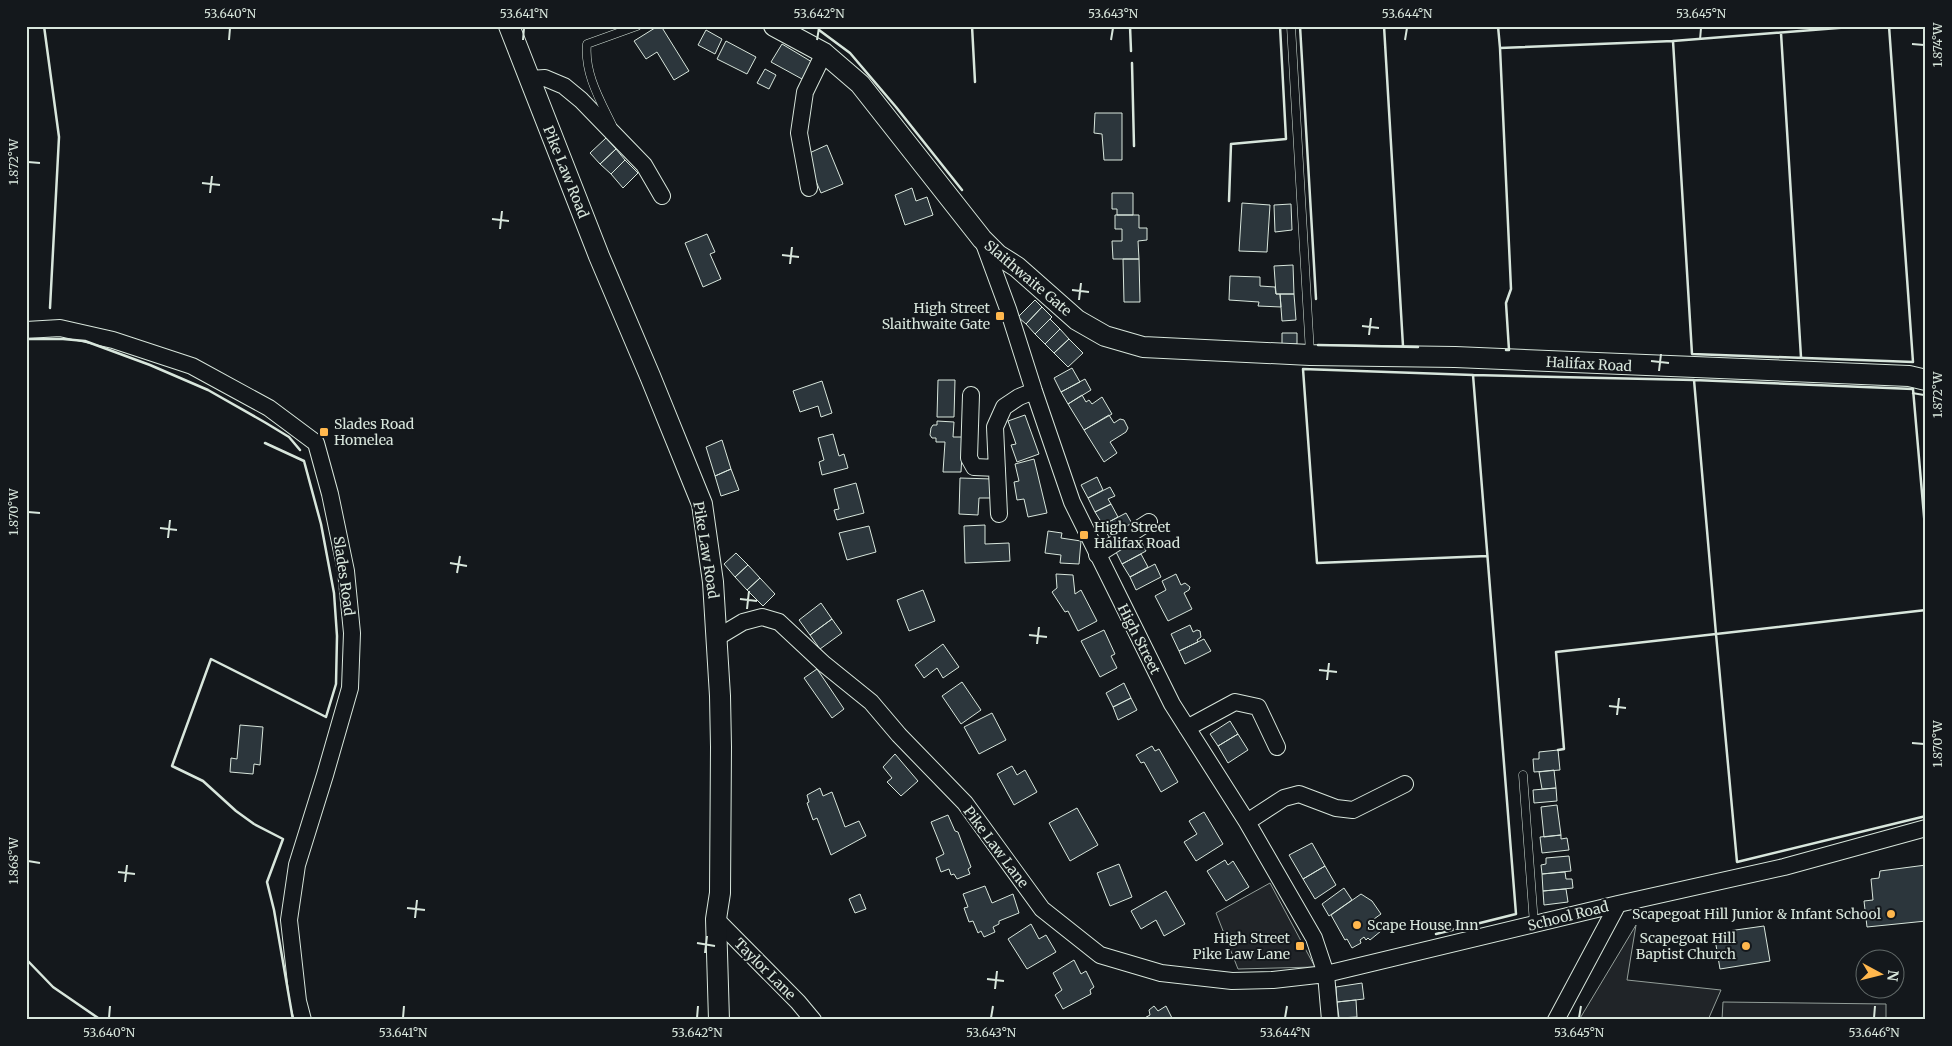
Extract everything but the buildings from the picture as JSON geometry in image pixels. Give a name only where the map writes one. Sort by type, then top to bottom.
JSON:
[{"type":"street","name":"Pike Law Road","points":[[509,26],[599,256],[640,350],[702,504],[713,582],[718,637],[721,748],[720,893],[716,919],[719,1020]]},
{"type":"street","name":"Slaithwaite Gate","points":[[774,26],[824,53],[860,84],[982,239],[998,255],[1018,267],[1078,320],[1106,336],[1143,347],[1252,352]]},
{"type":"street","points":[[809,188],[799,134],[805,92],[824,53]]},
{"type":"street","points":[[529,78],[545,78],[564,86],[617,136],[644,165],[662,196]]},
{"type":"street","name":"High Street","points":[[982,239],[1008,308],[1072,502],[1172,704],[1247,822],[1314,938],[1326,974],[1330,1020]]},
{"type":"street","name":"Slades Road","points":[[26,330],[60,328],[113,340],[192,366],[269,408],[316,443],[330,494],[346,571],[352,633],[350,688],[326,775],[297,865],[289,920],[298,1001],[303,1020]]},
{"type":"street","name":"Halifax Road","points":[[1252,352],[1310,355],[1455,357],[1663,367],[1791,370],[1909,376],[1926,380]]},
{"type":"street","points":[[999,514],[996,427],[1004,407],[1019,397],[1034,391]]},
{"type":"street","points":[[970,395],[969,458],[974,468],[997,468]]},
{"type":"street","points":[[1097,555],[1149,522]]},
{"type":"street","name":"Pike Law Lane","points":[[718,637],[743,622],[762,617],[779,622],[824,664],[872,702],[899,735],[964,803],[1042,908],[1100,955],[1161,974],[1232,981],[1273,980],[1326,974]]},
{"type":"street","points":[[1186,728],[1235,702],[1258,707],[1278,747]]},
{"type":"street","points":[[1247,822],[1284,798],[1299,794],[1336,808],[1353,810],[1405,784]]},
{"type":"street","name":"School Road","points":[[1326,974],[1784,866],[1926,828]]},
{"type":"street","points":[[1556,1020],[1618,904]]},
{"type":"street","name":"Taylor Lane","points":[[716,919],[813,1020]]},
{"type":"lane","points":[[617,136],[594,86],[586,57],[587,44],[637,26]]},
{"type":"lane","points":[[1291,26],[1310,355]]},
{"type":"lane","points":[[1523,775],[1534,924]]},
{"type":"shaded area","points":[[1270,883],[1315,967],[1238,969],[1216,913]]},
{"type":"shaded area","points":[[1636,925],[1627,980],[1721,990],[1708,1020],[1579,1020]]},
{"type":"shaded area","points":[[1723,1002],[1886,1004],[1886,1020],[1722,1020]]},
{"type":"wall","points":[[44,26],[59,137],[50,308]]},
{"type":"wall","points":[[820,26],[819,30],[850,53],[962,190]]},
{"type":"wall","points":[[972,26],[975,82]]},
{"type":"wall","points":[[1130,26],[1131,51]]},
{"type":"wall","points":[[1229,201],[1231,144],[1286,139],[1280,26]]},
{"type":"wall","points":[[1300,26],[1316,299]]},
{"type":"wall","points":[[1384,26],[1403,346]]},
{"type":"wall","points":[[1498,26],[1500,48]]},
{"type":"wall","points":[[1863,26],[1673,41],[1692,354],[1913,362],[1889,26]]},
{"type":"wall","points":[[1781,33],[1801,357]]},
{"type":"wall","points":[[1506,350],[1509,350],[1506,303],[1511,289],[1500,48],[1673,41]]},
{"type":"wall","points":[[1132,63],[1134,146]]},
{"type":"wall","points":[[26,339],[85,341],[150,365],[208,390],[289,437],[300,450]]},
{"type":"wall","points":[[1318,345],[1418,347]]},
{"type":"wall","points":[[1473,375],[1303,369],[1317,563],[1487,556]]},
{"type":"wall","points":[[1436,934],[1516,914],[1473,375],[1694,380],[1913,389],[1926,539]]},
{"type":"wall","points":[[1694,380],[1716,634],[1926,610]]},
{"type":"wall","points":[[265,443],[304,461],[321,524],[334,593],[337,636],[336,684],[326,717],[211,659],[172,766],[203,781],[236,811],[254,824],[283,839],[267,882],[274,910],[293,1020]]},
{"type":"wall","points":[[1558,750],[1564,749],[1556,652],[1716,634],[1737,862],[1926,816]]},
{"type":"wall","points":[[26,959],[53,987],[101,1020]]},
{"type":"place","name":"High Street Slaithwaite Gate","points":[[1000,316]]},
{"type":"place","name":"Slades Road Homelea","points":[[324,432]]},
{"type":"place","name":"High Street Halifax Road","points":[[1084,535]]},
{"type":"place","name":"Scapegoat Hill Junior & Infant School","points":[[1891,914]]},
{"type":"place","name":"Scape House Inn","points":[[1357,925]]},
{"type":"place","name":"High Street Pike Law Lane","points":[[1300,946]]},
{"type":"place","name":"Scapegoat Hill Baptist Church","points":[[1746,946]]}]
